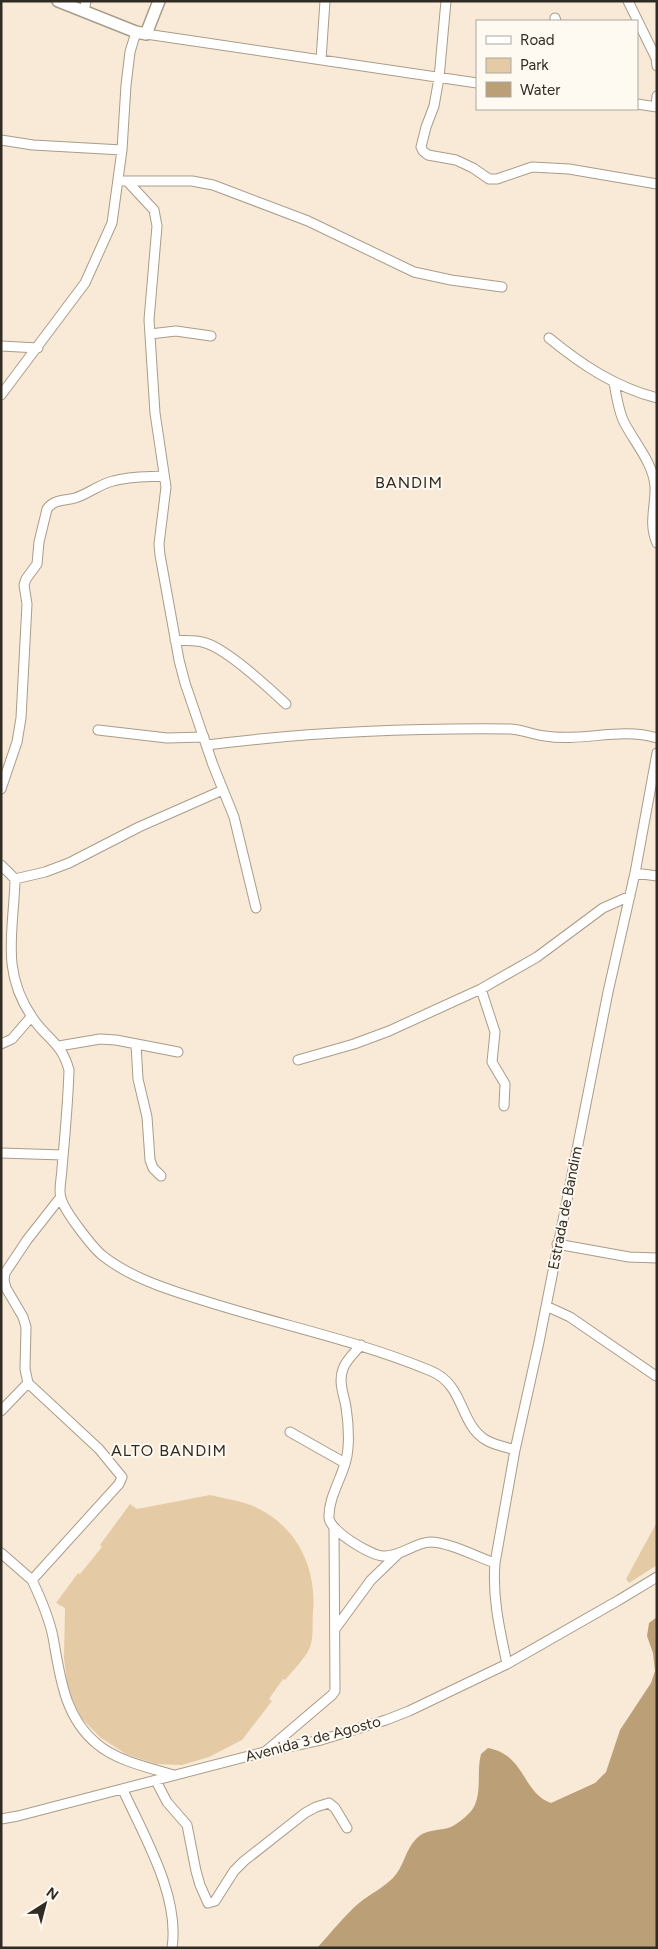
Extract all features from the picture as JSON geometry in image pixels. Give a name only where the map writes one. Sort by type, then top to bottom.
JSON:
[{"type":"main road","points":[[58,1],[85,6],[140,33],[159,1]]},
{"type":"street","points":[[320,60],[325,1]]},
{"type":"street","points":[[446,1],[439,78],[434,106],[421,147],[423,152],[428,155],[456,160],[473,168],[489,179],[497,179],[532,167],[569,169],[657,184]]},
{"type":"street","points":[[628,1],[637,20]]},
{"type":"street","points":[[638,21],[656,58],[657,66]]},
{"type":"street","points":[[1,395],[85,283],[112,223],[123,181],[122,150],[130,52],[140,33],[476,83]]},
{"type":"street","points":[[638,104],[656,107],[657,96]]},
{"type":"street","points":[[1,140],[33,145],[122,150]]},
{"type":"street","points":[[123,181],[192,181],[213,185],[308,221],[414,272],[451,280],[502,287]]},
{"type":"street","points":[[123,181],[156,214],[157,226],[149,305],[155,413],[166,496],[160,533],[160,554],[185,683],[234,817],[256,908]]},
{"type":"street","points":[[150,334],[176,331],[211,336]]},
{"type":"street","points":[[549,338],[575,360],[614,382],[631,390],[657,398]]},
{"type":"street","points":[[1,346],[38,348]]},
{"type":"street","points":[[614,382],[622,418],[652,475],[655,493],[652,518],[654,537],[657,543]]},
{"type":"street","points":[[1,789],[17,742],[21,718],[27,612],[24,585],[37,564],[39,542],[47,509],[56,501],[81,496],[114,481],[128,478],[164,476]]},
{"type":"street","points":[[176,640],[202,642],[212,645],[261,681],[286,704]]},
{"type":"street","points":[[98,730],[205,741],[402,728],[511,728],[553,737],[634,733],[657,738]]},
{"type":"street","name":"Estrada de Bandim","points":[[507,1664],[497,1619],[494,1580],[495,1563],[515,1450],[546,1306],[608,992],[635,873],[657,753]]},
{"type":"street","points":[[15,879],[68,864],[139,827],[223,790]]},
{"type":"street","points":[[1,865],[15,879],[10,948],[11,966],[31,1017],[59,1046],[69,1070],[60,1198],[27,1240],[5,1273],[4,1280],[6,1288],[23,1317],[26,1328],[25,1369],[28,1383],[99,1449],[122,1477],[119,1484],[32,1580]]},
{"type":"street","points":[[635,873],[657,876]]},
{"type":"street","points":[[298,1060],[354,1044],[389,1031],[481,989],[537,957],[603,908],[630,896]]},
{"type":"street","points":[[481,989],[495,1032],[492,1062],[505,1084],[504,1106]]},
{"type":"street","points":[[1,1044],[12,1039],[31,1017]]},
{"type":"street","points":[[59,1046],[100,1039],[116,1040],[178,1052]]},
{"type":"street","points":[[136,1044],[138,1079],[148,1117],[150,1160],[153,1168],[161,1176]]},
{"type":"street","points":[[1,1153],[63,1155]]},
{"type":"street","points":[[60,1198],[92,1245],[103,1256],[125,1270],[194,1298],[361,1345],[433,1372],[444,1378],[457,1394],[471,1424],[480,1435],[489,1442],[515,1450]]},
{"type":"street","points":[[557,1244],[629,1257],[657,1258]]},
{"type":"street","points":[[546,1306],[570,1317],[656,1376]]},
{"type":"street","points":[[361,1345],[347,1362],[341,1376],[348,1440],[345,1463],[330,1507],[329,1520],[334,1529],[359,1545],[382,1556],[399,1553],[430,1542],[444,1544],[495,1563]]},
{"type":"street","points":[[1,1411],[28,1383]]},
{"type":"street","points":[[290,1432],[345,1463]]},
{"type":"street","points":[[264,1752],[335,1691],[334,1529]]},
{"type":"street","points":[[335,1629],[371,1580],[399,1553]]},
{"type":"street","points":[[1,1554],[32,1580],[44,1607],[62,1685],[71,1711],[83,1730],[98,1745],[117,1756],[174,1775]]},
{"type":"street","name":"Avenida 3 de Agosto","points":[[1,1819],[123,1790],[264,1752],[321,1740],[408,1712],[507,1664],[657,1577]]},
{"type":"street","points":[[156,1780],[167,1802],[187,1825],[196,1871],[208,1902],[216,1901],[234,1872],[244,1861],[316,1806],[329,1803],[335,1808],[347,1828]]},
{"type":"street","points":[[123,1790],[163,1879],[169,1898],[173,1915],[174,1935],[172,1948]]},
{"type":"green space","points":[[210,1495],[242,1502],[261,1510],[274,1518],[295,1540],[303,1553],[312,1582],[311,1643],[306,1655],[285,1680],[283,1679],[269,1699],[272,1701],[242,1740],[209,1757],[182,1765],[156,1764],[126,1754],[101,1738],[81,1718],[68,1690],[64,1658],[65,1608],[56,1603],[78,1573],[80,1574],[102,1547],[100,1545],[130,1504],[137,1509]]},
{"type":"green space","points":[[657,1522],[657,1565],[629,1583],[626,1579]]},
{"type":"water","points":[[657,1617],[657,1948],[317,1948],[353,1908],[397,1874],[412,1843],[427,1832],[451,1827],[472,1810],[477,1797],[481,1754],[488,1748],[510,1758],[534,1791],[551,1803],[595,1783],[606,1772],[620,1730],[651,1683],[655,1671],[653,1653],[647,1636],[649,1623]]},
{"type":"district","name":"BANDIM","points":[[409,482]]},
{"type":"district","name":"ALTO BANDIM","points":[[169,1450]]}]
